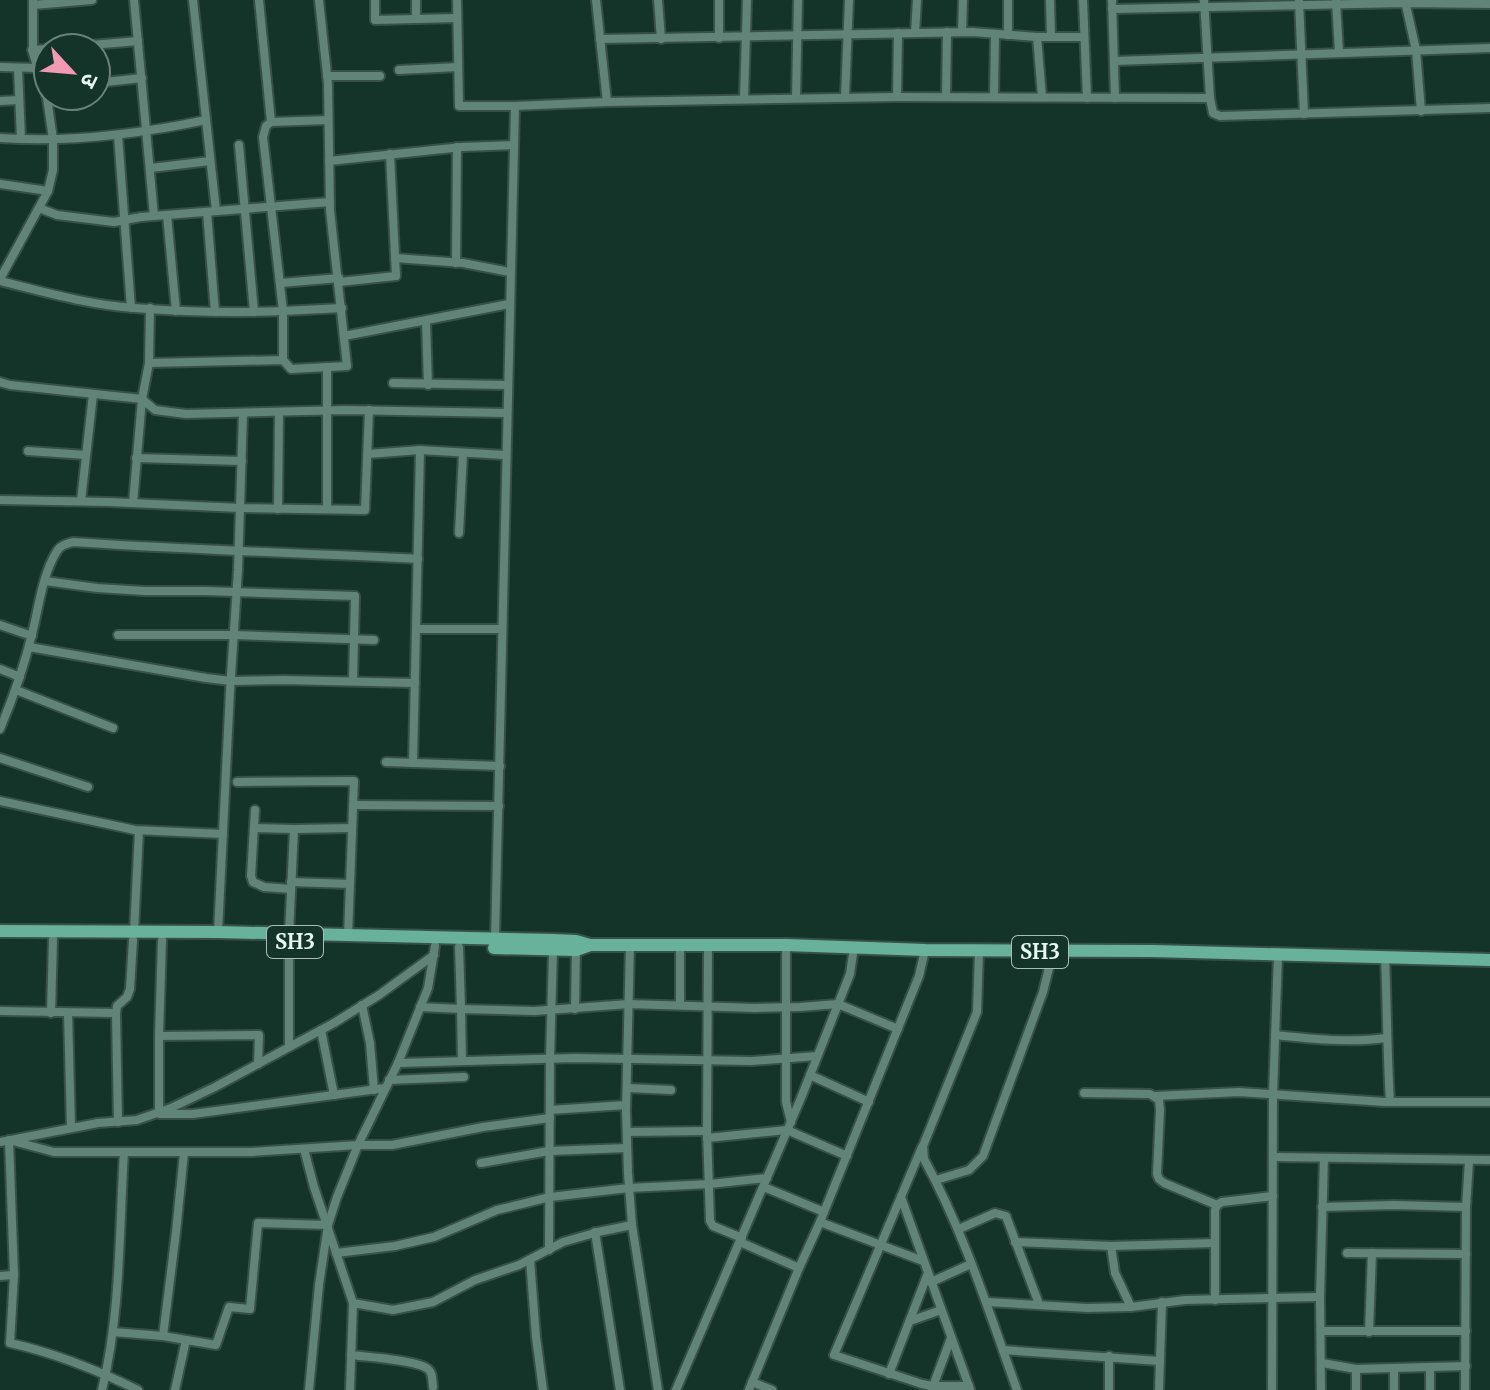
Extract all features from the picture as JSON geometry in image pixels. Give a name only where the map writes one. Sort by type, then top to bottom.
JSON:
[{"type":"main road","name":"SH3","points":[[0,931],[162,940],[348,936],[495,940],[576,946]]},
{"type":"main road","name":"SH3","points":[[0,939],[218,932],[434,950],[459,947],[553,950],[590,945],[708,944],[1490,960]]},
{"type":"street","points":[[32,32],[33,2],[92,0]]},
{"type":"street","points":[[134,0],[154,216]]},
{"type":"street","points":[[193,0],[210,161],[215,312]]},
{"type":"street","points":[[259,0],[271,122]]},
{"type":"street","points":[[319,0],[327,76],[330,202],[347,366],[291,369],[283,360],[281,283],[263,137],[266,126],[271,122],[328,120]]},
{"type":"street","points":[[375,0],[375,20],[457,18]]},
{"type":"street","points":[[416,0],[416,19]]},
{"type":"street","points":[[457,0],[459,106],[744,98],[1210,98]]},
{"type":"street","points":[[596,0],[607,102]]},
{"type":"street","points":[[658,0],[661,39]]},
{"type":"street","points":[[719,0],[719,38]]},
{"type":"street","points":[[744,98],[747,0]]},
{"type":"street","points":[[796,98],[798,0]]},
{"type":"street","points":[[845,97],[849,0]]},
{"type":"street","points":[[915,33],[917,0]]},
{"type":"street","points":[[962,32],[963,0]]},
{"type":"street","points":[[1008,0],[1008,35]]},
{"type":"street","points":[[1050,0],[1051,37]]},
{"type":"street","points":[[1083,0],[1087,98]]},
{"type":"street","points":[[1336,2],[1339,53]]},
{"type":"street","points":[[1405,2],[1416,50],[1421,111]]},
{"type":"street","points":[[1299,3],[1304,114]]},
{"type":"street","points":[[1115,98],[1112,4],[1490,4]]},
{"type":"street","points":[[1204,4],[1210,98],[1213,113],[1220,116],[1490,108]]},
{"type":"street","points":[[600,39],[947,32],[1084,37]]},
{"type":"street","points":[[946,97],[947,32]]},
{"type":"street","points":[[897,97],[898,33]]},
{"type":"street","points":[[994,97],[995,34]]},
{"type":"street","points":[[1037,37],[1042,97]]},
{"type":"street","points":[[112,43],[138,41]]},
{"type":"street","points":[[1114,61],[1490,48]]},
{"type":"street","points":[[0,67],[32,68]]},
{"type":"street","points":[[399,70],[458,67]]},
{"type":"street","points":[[18,68],[21,139]]},
{"type":"street","points":[[327,76],[380,76]]},
{"type":"street","points":[[112,81],[142,78]]},
{"type":"street","points":[[0,101],[19,100]]},
{"type":"street","points":[[495,940],[515,106]]},
{"type":"street","points":[[49,112],[53,170],[48,191],[1,276],[43,292],[131,308],[215,312],[342,308]]},
{"type":"street","points":[[1,138],[118,135],[206,120]]},
{"type":"street","points":[[118,135],[131,308]]},
{"type":"street","points":[[239,145],[254,312]]},
{"type":"street","points":[[329,161],[457,147],[514,145]]},
{"type":"street","points":[[456,263],[457,147]]},
{"type":"street","points":[[281,283],[396,276],[390,154]]},
{"type":"street","points":[[151,168],[210,161]]},
{"type":"street","points":[[0,184],[48,191]]},
{"type":"street","points":[[39,208],[57,215],[114,222],[330,202]]},
{"type":"street","points":[[167,215],[176,311]]},
{"type":"street","points":[[395,258],[456,263],[510,272]]},
{"type":"street","points":[[344,336],[509,304]]},
{"type":"street","points":[[133,503],[142,399],[149,363],[150,308]]},
{"type":"street","points":[[426,321],[428,385]]},
{"type":"street","points":[[149,363],[283,360]]},
{"type":"street","points":[[327,367],[327,509]]},
{"type":"street","points":[[0,382],[142,399],[149,407],[166,413],[369,410],[506,413]]},
{"type":"street","points":[[393,383],[507,385]]},
{"type":"street","points":[[81,501],[93,394]]},
{"type":"street","points":[[0,500],[365,510],[369,410]]},
{"type":"street","points":[[278,509],[279,413]]},
{"type":"street","points":[[218,932],[239,551],[243,414]]},
{"type":"street","points":[[368,454],[420,450],[505,455]]},
{"type":"street","points":[[413,763],[420,450]]},
{"type":"street","points":[[28,451],[86,455]]},
{"type":"street","points":[[459,533],[463,453]]},
{"type":"street","points":[[136,458],[242,461]]},
{"type":"street","points":[[0,729],[20,677],[45,581],[63,544],[73,542],[418,559]]},
{"type":"street","points":[[45,581],[145,591],[355,596],[353,681]]},
{"type":"street","points":[[0,625],[32,636]]},
{"type":"street","points":[[416,629],[502,629]]},
{"type":"street","points":[[118,635],[374,640]]},
{"type":"street","points":[[29,647],[231,681],[415,683]]},
{"type":"street","points":[[0,669],[20,677]]},
{"type":"street","points":[[16,690],[113,728]]},
{"type":"street","points":[[0,758],[88,787]]},
{"type":"street","points":[[386,762],[500,766]]},
{"type":"street","points":[[237,782],[354,781],[348,936]]},
{"type":"street","points":[[0,801],[139,831],[223,834]]},
{"type":"street","points":[[353,805],[499,806]]},
{"type":"street","points":[[255,810],[253,882],[264,887],[350,884]]},
{"type":"street","points":[[254,828],[352,828]]},
{"type":"street","points":[[289,1047],[289,938],[294,829]]},
{"type":"street","points":[[118,1122],[116,1013],[117,1006],[127,997],[130,989],[139,831]]},
{"type":"street","points":[[51,1013],[53,939]]},
{"type":"street","points":[[156,1113],[162,940]]},
{"type":"street","points":[[630,944],[626,1105],[629,1188],[658,1390]]},
{"type":"street","points":[[680,944],[680,1005]]},
{"type":"street","points":[[708,944],[707,1135],[711,1225],[799,1268]]},
{"type":"street","points":[[786,945],[785,1059],[789,1126]]},
{"type":"street","points":[[575,1009],[576,946]]},
{"type":"street","points":[[459,947],[462,1061]]},
{"type":"street","points":[[676,1390],[810,1075],[850,974],[854,947]]},
{"type":"street","points":[[5,1141],[71,1128],[137,1120],[215,1087],[362,1005],[434,950]]},
{"type":"street","points":[[309,1390],[328,1225],[358,1145],[398,1063],[428,988],[434,950]]},
{"type":"street","points":[[549,1250],[553,950]]},
{"type":"street","points":[[772,1390],[751,1386],[869,1102],[919,976],[925,950]]},
{"type":"street","points":[[901,1197],[970,1388],[932,1388],[834,1355],[977,1012],[979,951]]},
{"type":"street","points":[[936,1180],[969,1170],[983,1156],[1043,992],[1053,952]]},
{"type":"street","points":[[1272,1390],[1273,1095],[1278,955]]},
{"type":"street","points":[[1385,956],[1390,1102]]},
{"type":"street","points":[[420,1007],[551,1010],[629,1004],[786,1007],[838,1004],[898,1029]]},
{"type":"street","points":[[362,1005],[370,1043],[374,1090]]},
{"type":"street","points":[[0,1011],[116,1013]]},
{"type":"street","points":[[68,1013],[71,1128]]},
{"type":"street","points":[[321,1030],[334,1095]]},
{"type":"street","points":[[159,1036],[259,1035],[258,1064]]},
{"type":"street","points":[[1275,1035],[1358,1041],[1386,1038]]},
{"type":"street","points":[[398,1063],[550,1059],[707,1062],[817,1056]]},
{"type":"street","points":[[810,1075],[869,1102]]},
{"type":"street","points":[[156,1113],[193,1114],[374,1090],[387,1084],[464,1077]]},
{"type":"street","points":[[628,1088],[671,1090]]},
{"type":"street","points":[[1084,1093],[1155,1096],[1222,1092],[1390,1102],[1490,1102]]},
{"type":"street","points":[[1155,1096],[1159,1100],[1160,1110],[1159,1179],[1217,1205]]},
{"type":"street","points":[[5,1141],[54,1152],[251,1152],[392,1145],[550,1114],[626,1105]]},
{"type":"street","points":[[627,1132],[707,1135],[789,1126],[847,1156]]},
{"type":"street","points":[[5,1141],[12,1198],[14,1275],[10,1343]]},
{"type":"street","points":[[923,1146],[924,1159],[959,1229],[1017,1390]]},
{"type":"street","points":[[481,1163],[549,1151],[627,1148]]},
{"type":"street","points":[[304,1149],[353,1303],[350,1390]]},
{"type":"street","points":[[102,1390],[118,1284],[124,1152]]},
{"type":"street","points":[[163,1336],[184,1153]]},
{"type":"street","points":[[1274,1157],[1490,1160]]},
{"type":"street","points":[[1321,1390],[1324,1158]]},
{"type":"street","points":[[1465,1390],[1469,1161]]},
{"type":"street","points":[[336,1253],[395,1246],[434,1237],[497,1210],[550,1197],[629,1188],[766,1182],[824,1212]]},
{"type":"street","points":[[1215,1300],[1217,1205],[1273,1196]]},
{"type":"street","points":[[0,1199],[12,1198]]},
{"type":"street","points":[[1322,1207],[1466,1207]]},
{"type":"street","points":[[959,1229],[995,1213],[1006,1216],[1039,1304]]},
{"type":"street","points":[[820,1222],[923,1261]]},
{"type":"street","points":[[113,1332],[216,1345],[229,1307],[250,1309],[258,1223],[328,1225]]},
{"type":"street","points":[[353,1303],[393,1310],[433,1302],[475,1280],[530,1260],[563,1242],[632,1225]]},
{"type":"street","points":[[595,1232],[620,1390]]},
{"type":"street","points":[[1015,1242],[1111,1246],[1215,1243]]},
{"type":"street","points":[[1111,1246],[1115,1273],[1131,1307]]},
{"type":"street","points":[[1347,1253],[1466,1254]]},
{"type":"street","points":[[1369,1332],[1372,1253]]},
{"type":"street","points":[[530,1260],[543,1390]]},
{"type":"street","points":[[889,1374],[930,1277],[971,1264]]},
{"type":"street","points":[[0,1276],[14,1275]]},
{"type":"street","points":[[987,1302],[1087,1308],[1131,1307],[1185,1300],[1320,1297]]},
{"type":"street","points":[[1159,1390],[1162,1302]]},
{"type":"street","points":[[910,1321],[941,1310]]},
{"type":"street","points":[[1321,1331],[1466,1331]]},
{"type":"street","points":[[932,1388],[951,1337]]},
{"type":"street","points":[[175,1390],[186,1340]]},
{"type":"street","points":[[0,1344],[10,1343],[40,1350],[138,1390]]},
{"type":"street","points":[[1003,1350],[1160,1361]]},
{"type":"street","points":[[351,1355],[426,1368],[431,1374],[433,1387]]},
{"type":"street","points":[[1109,1356],[1109,1390]]},
{"type":"street","points":[[1322,1363],[1356,1369],[1466,1366]]},
{"type":"street","points":[[1430,1367],[1430,1390]]},
{"type":"street","points":[[1394,1368],[1394,1390]]},
{"type":"street","points":[[1356,1369],[1356,1390]]}]
